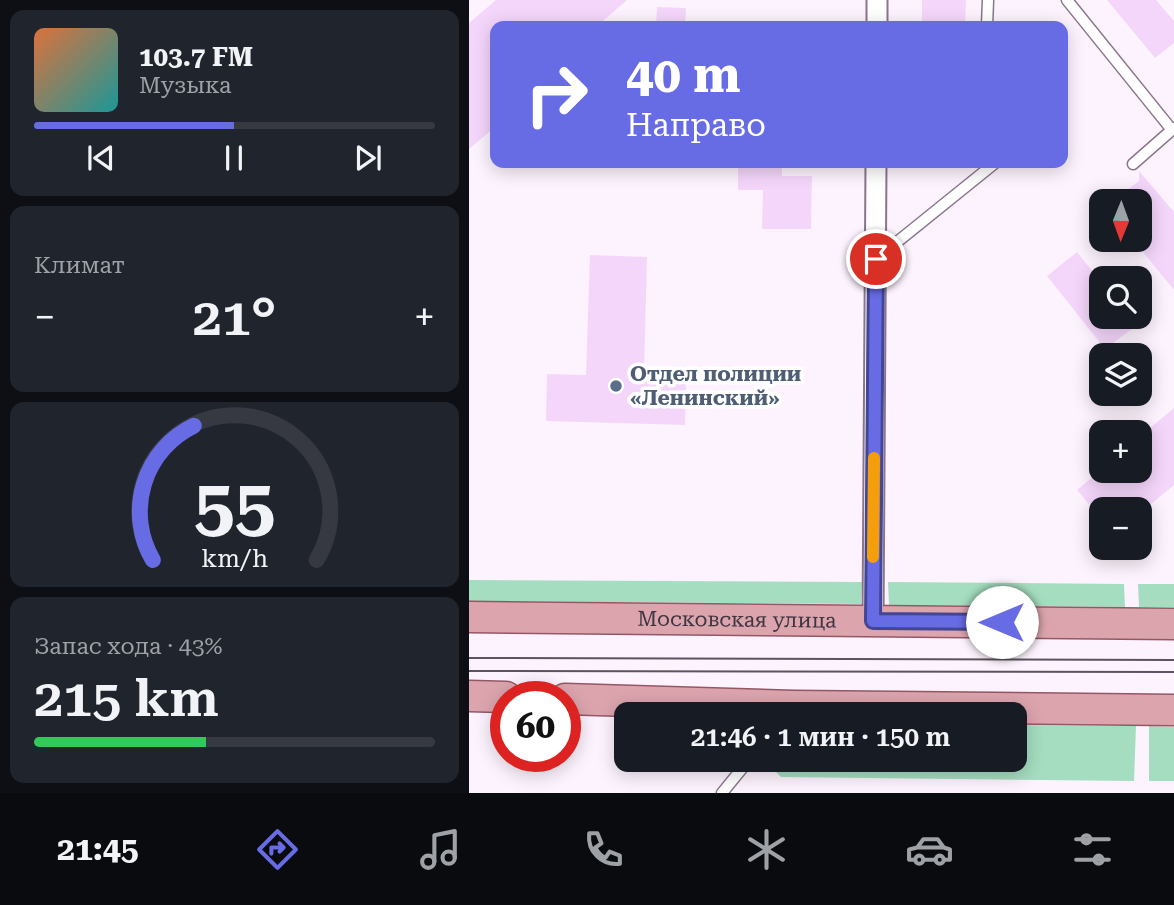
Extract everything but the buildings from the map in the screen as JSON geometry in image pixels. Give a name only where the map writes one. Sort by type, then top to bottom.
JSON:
[{"type":"main road","name":"Московская улица","points":[[469,617],[1174,624]]},
{"type":"main road","points":[[469,696],[490,697]]},
{"type":"main road","points":[[581,700],[627,702]]},
{"type":"main road","points":[[1027,710],[1174,710]]},
{"type":"street","points":[[877,0],[877,21]]},
{"type":"street","points":[[873,621],[876,168]]},
{"type":"lane","points":[[987,21],[988,0]]},
{"type":"lane","points":[[1067,0],[1173,129],[1133,164]]},
{"type":"lane","points":[[876,259],[989,168]]},
{"type":"lane","points":[[722,793],[739,772]]},
{"type":"green space","points":[[469,580],[862,582],[861,604],[469,601]]},
{"type":"green space","points":[[888,582],[1124,584],[1125,607],[889,605]]},
{"type":"green space","points":[[1138,584],[1174,584],[1174,607],[1139,607]]},
{"type":"green space","points":[[1027,725],[1136,726],[1134,781],[781,777],[776,772],[1027,772]]},
{"type":"green space","points":[[1149,726],[1174,727],[1174,781],[1149,781]]},
{"type":"tram line","points":[[469,658],[1174,660]]},
{"type":"tram line","points":[[469,671],[1174,672]]},
{"type":"slow traffic","points":[[873,557],[874,458]]},
{"type":"place","name":"Отдел полиции «Ленинский»","points":[[616,386]]},
{"type":"route","points":[[876,259],[873,621],[1002,622]]}]
